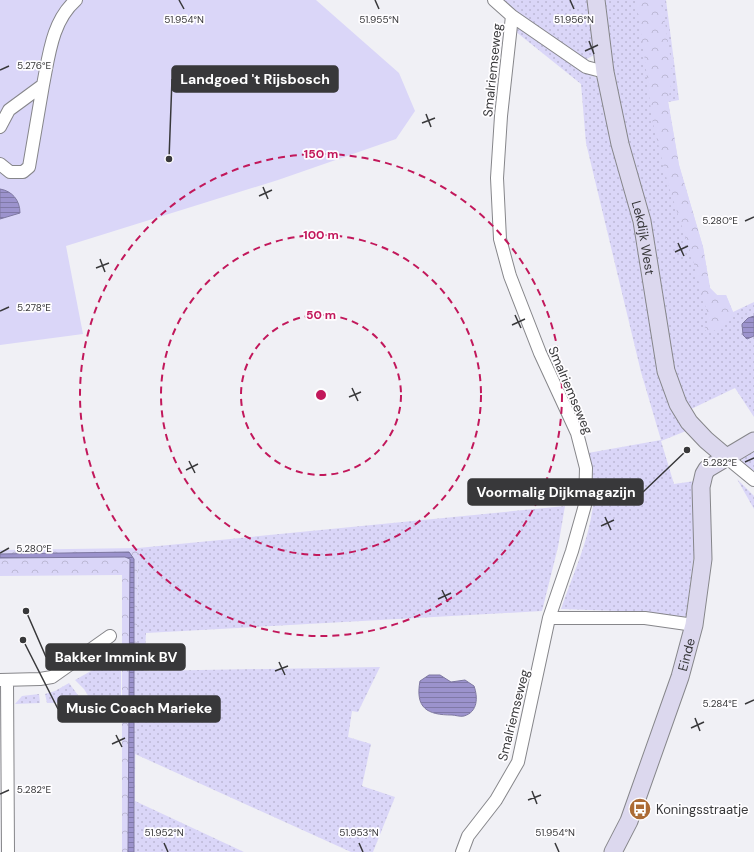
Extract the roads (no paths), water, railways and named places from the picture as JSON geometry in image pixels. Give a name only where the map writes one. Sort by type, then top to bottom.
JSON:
[{"type":"street","points":[[0,164],[10,172],[23,172],[29,167],[43,85],[56,26],[69,6],[76,0]]},
{"type":"street","name":"Smalriemseweg","points":[[494,0],[512,16],[586,67],[605,72]]},
{"type":"street","name":"Lekdijk West","points":[[596,0],[605,72],[620,144],[642,221],[666,371],[678,404],[689,422],[706,440],[726,457]]},
{"type":"street","name":"Smalriemseweg","points":[[462,852],[468,836],[496,800],[518,762],[549,618],[572,551],[585,504],[586,468],[577,433],[540,354],[510,276],[500,238],[497,178],[501,116],[512,16]]},
{"type":"street","points":[[0,127],[9,110],[43,85]]},
{"type":"street","points":[[22,101],[34,108],[38,113]]},
{"type":"street","name":"Einde","points":[[613,852],[634,806],[680,677],[694,625],[703,559],[701,487],[704,474],[707,469],[754,442]]},
{"type":"street","points":[[726,457],[754,480]]},
{"type":"street","points":[[549,618],[645,618],[694,625]]},
{"type":"street","points":[[8,852],[4,680],[40,679],[52,677],[110,636]]},
{"type":"place","name":"Landgoed 't Rijsbosch","points":[[169,159]]},
{"type":"place","name":"Voormalig Dijkmagazijn","points":[[687,450]]},
{"type":"place","name":"Bakker Immink BV","points":[[26,611]]},
{"type":"place","name":"Music Coach Marieke","points":[[23,640]]},
{"type":"place","name":"Koningsstraatje","points":[[640,809]]}]
